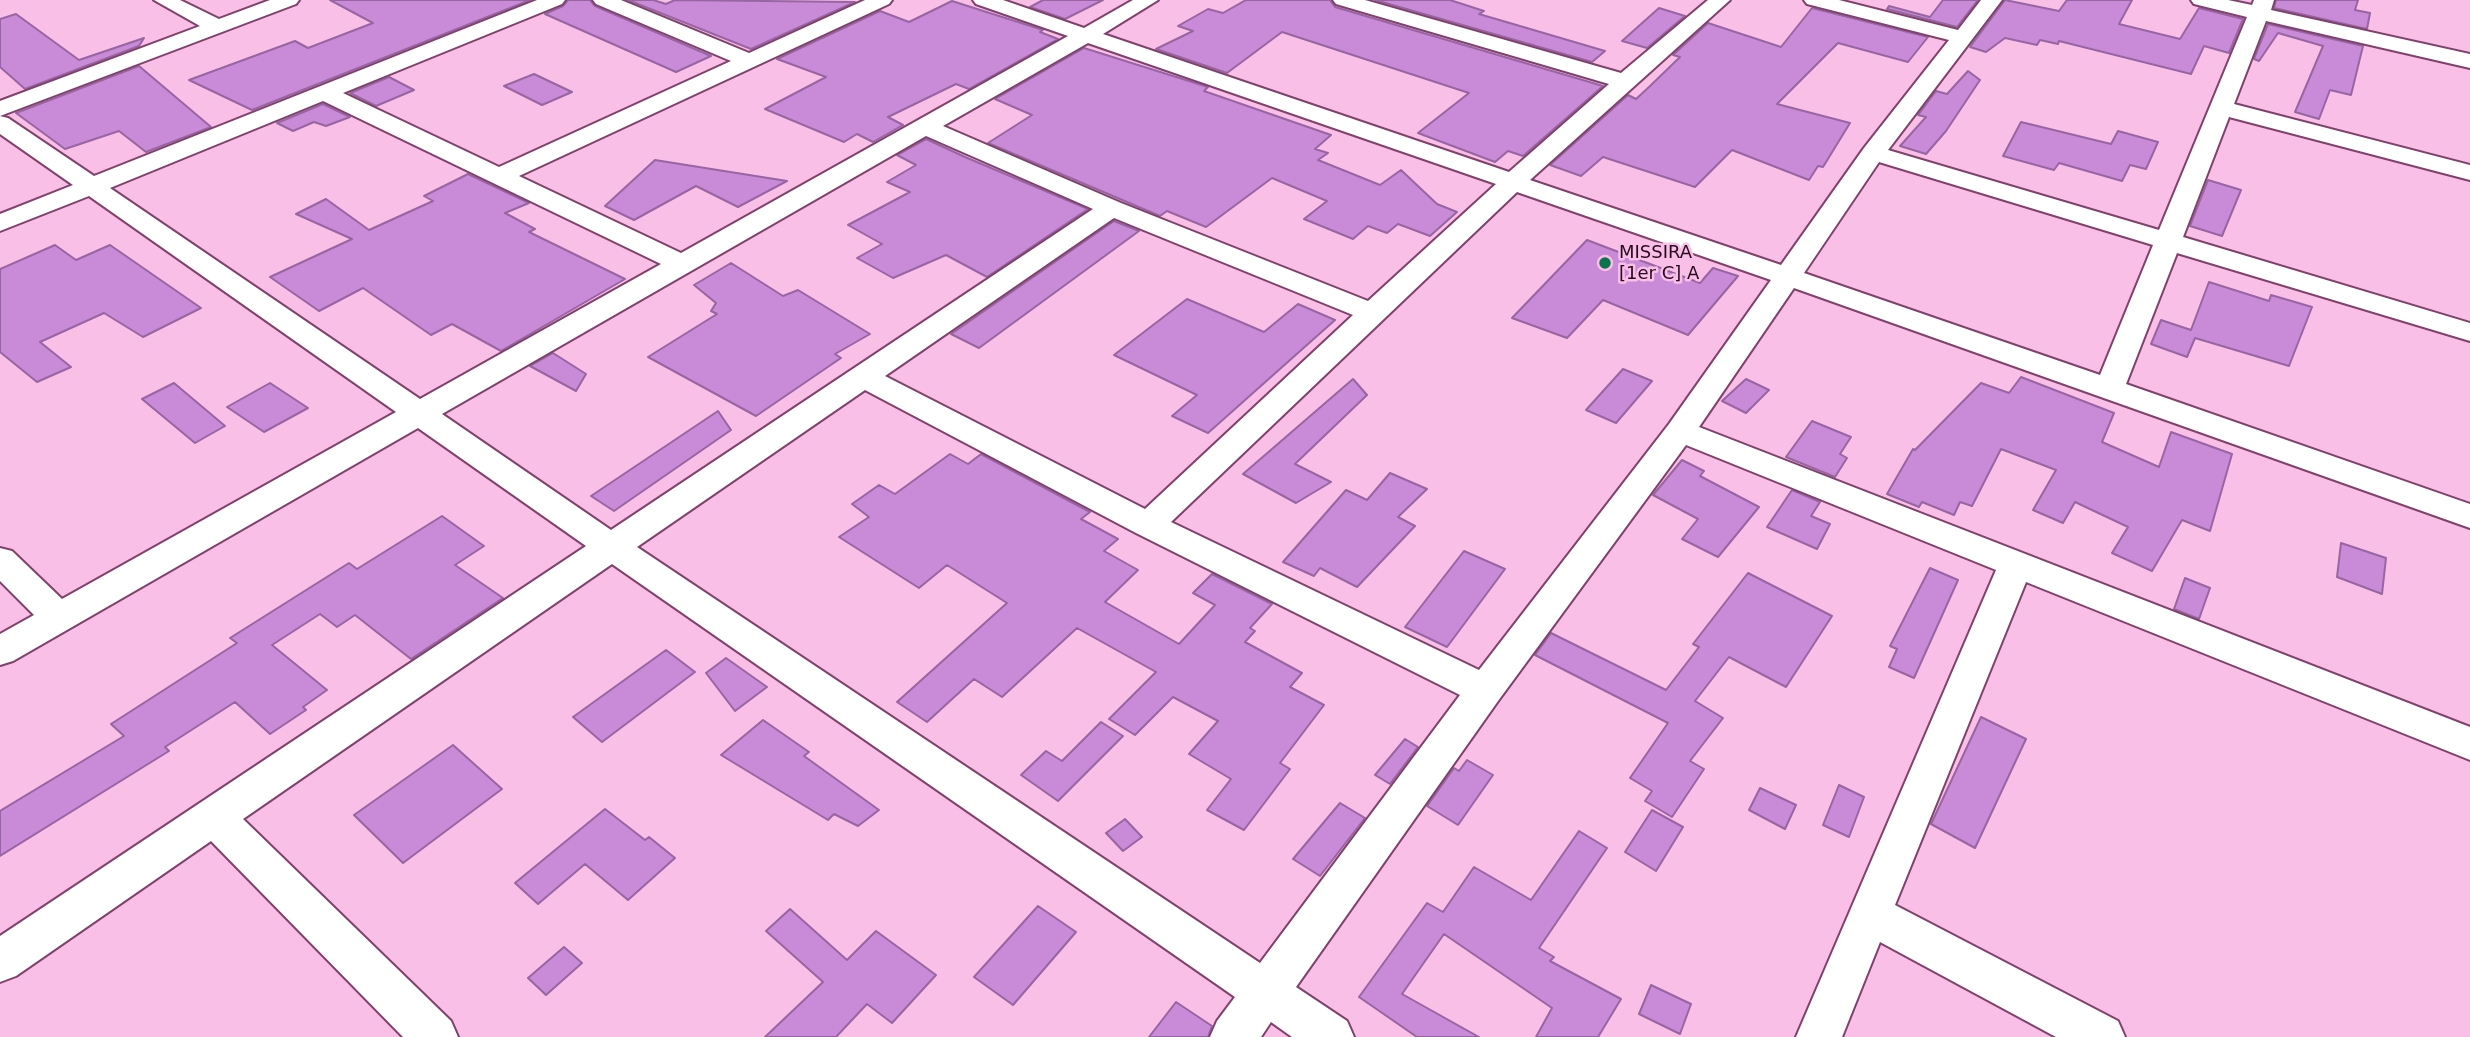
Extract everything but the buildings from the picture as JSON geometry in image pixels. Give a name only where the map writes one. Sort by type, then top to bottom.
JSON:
[{"type":"street","points":[[164,0],[216,26]]},
{"type":"street","points":[[0,108],[289,0]]},
{"type":"street","points":[[0,223],[555,0]]},
{"type":"street","points":[[603,0],[750,61]]},
{"type":"street","points":[[500,176],[882,0]]},
{"type":"street","points":[[983,0],[1787,276],[2470,516]]},
{"type":"street","points":[[0,651],[1148,0]]},
{"type":"street","points":[[1343,0],[1623,81]]},
{"type":"street","points":[[1393,15],[1414,0]]},
{"type":"street","points":[[1148,525],[1623,81],[1720,0]]},
{"type":"street","points":[[1814,0],[1965,38]]},
{"type":"street","points":[[1233,1037],[1485,690],[1680,431],[1873,153],[1992,0]]},
{"type":"street","points":[[2200,0],[2261,7],[2470,61]]},
{"type":"street","points":[[2109,390],[2261,7]]},
{"type":"street","points":[[324,93],[682,264]]},
{"type":"street","points":[[2221,108],[2470,173]]},
{"type":"street","points":[[0,123],[613,548],[1267,990],[1331,1037]]},
{"type":"street","points":[[924,127],[1112,208],[1372,313]]},
{"type":"street","points":[[1873,153],[2470,332]]},
{"type":"street","points":[[0,961],[1112,208]]},
{"type":"street","points":[[862,376],[1148,525],[1485,690]]},
{"type":"street","points":[[1680,431],[2470,744]]},
{"type":"street","points":[[0,560],[59,617]]},
{"type":"street","points":[[1819,1037],[2016,565]]},
{"type":"street","points":[[213,816],[435,1037]]},
{"type":"street","points":[[1870,914],[2102,1037]]},
{"type":"place","name":"MISSIRA [1er C] A","points":[[1605,263]]}]
